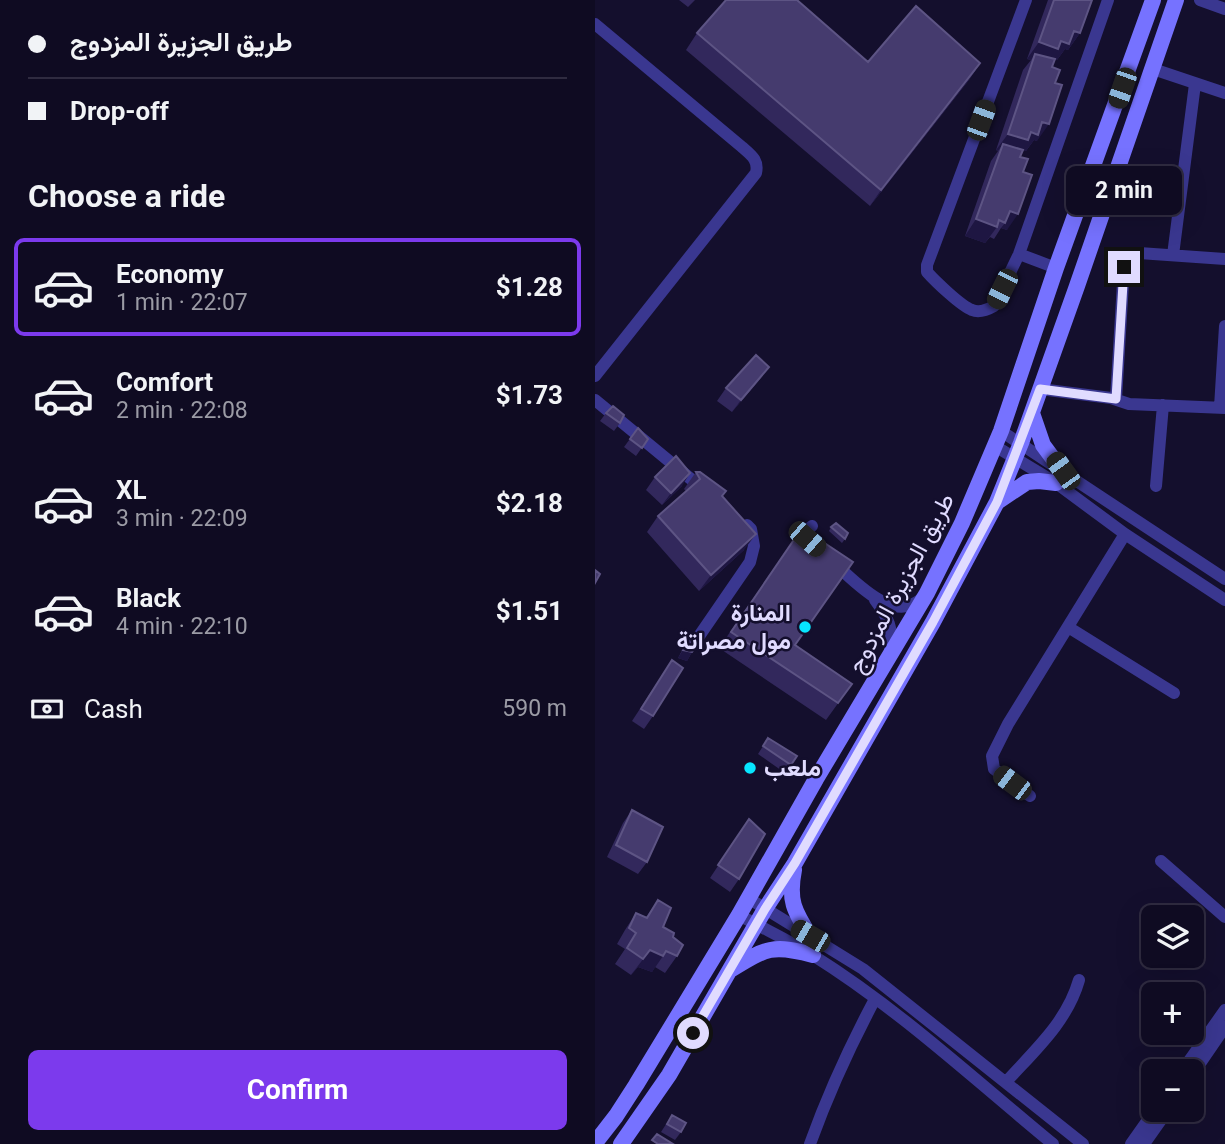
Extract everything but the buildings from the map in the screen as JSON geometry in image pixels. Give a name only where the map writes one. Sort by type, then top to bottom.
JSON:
[{"type":"main road","name":"طريق الجزيرة المزدوج","points":[[595,1143],[636,1085],[739,915],[927,593],[962,523],[998,439],[1056,268],[1153,0]]},
{"type":"main road","name":"طريق الجزيرة المزدوج","points":[[621,1144],[669,1075],[765,909],[795,863],[933,622],[997,502],[1032,412],[1176,0]]},
{"type":"main road","points":[[997,502],[1027,482],[1059,477],[1043,445],[1032,412]]},
{"type":"main road","points":[[795,863],[791,897],[794,910],[810,936]]},
{"type":"main road","points":[[730,970],[763,950],[792,950],[813,955]]},
{"type":"street","points":[[1026,0],[927,265],[927,272],[972,311],[985,311],[994,306],[1019,254],[1108,0]]},
{"type":"street","points":[[1200,0],[1225,9]]},
{"type":"street","points":[[595,24],[742,147],[758,166],[756,173],[595,376]]},
{"type":"street","points":[[1153,69],[1225,93]]},
{"type":"street","points":[[1173,255],[1195,83]]},
{"type":"street","points":[[1116,399],[1124,267],[1129,257],[1139,253],[1225,259]]},
{"type":"street","points":[[1019,254],[1056,268]]},
{"type":"street","points":[[1040,389],[1116,399],[1129,404],[1223,407],[1225,326]]},
{"type":"street","points":[[595,400],[709,495]]},
{"type":"street","points":[[1156,486],[1163,405]]},
{"type":"street","points":[[998,439],[1225,579]]},
{"type":"street","points":[[1059,477],[1125,534],[1225,600]]},
{"type":"street","points":[[695,642],[750,562],[754,546],[751,529],[741,520]]},
{"type":"street","points":[[812,526],[804,532],[807,539],[873,597],[885,613],[892,642],[883,668]]},
{"type":"street","points":[[1030,796],[994,769],[992,756],[1008,724],[1125,534]]},
{"type":"street","points":[[873,597],[886,604],[898,606],[914,604],[927,593]]},
{"type":"street","points":[[1068,627],[1174,693]]},
{"type":"street","points":[[1161,861],[1225,917]]},
{"type":"street","points":[[748,898],[863,969],[1083,1144]]},
{"type":"street","points":[[739,915],[813,955],[875,999],[921,1033],[1053,1144]]},
{"type":"street","points":[[1006,1082],[1060,1023],[1074,998],[1079,980]]},
{"type":"street","points":[[810,1144],[823,1107],[875,999]]},
{"type":"street","points":[[1190,1059],[1225,1010]]},
{"type":"street","points":[[1203,1059],[1224,1030]]},
{"type":"street","points":[[1131,1144],[1147,1122]]},
{"type":"street","points":[[1144,1144],[1160,1122]]},
{"type":"place","name":"المنارة مول مصراتة","points":[[805,627]]},
{"type":"place","name":"ملعب","points":[[750,768]]},
{"type":"route","points":[[693,1033],[795,863],[933,622],[997,502],[1040,389],[1116,399],[1124,267]]}]
